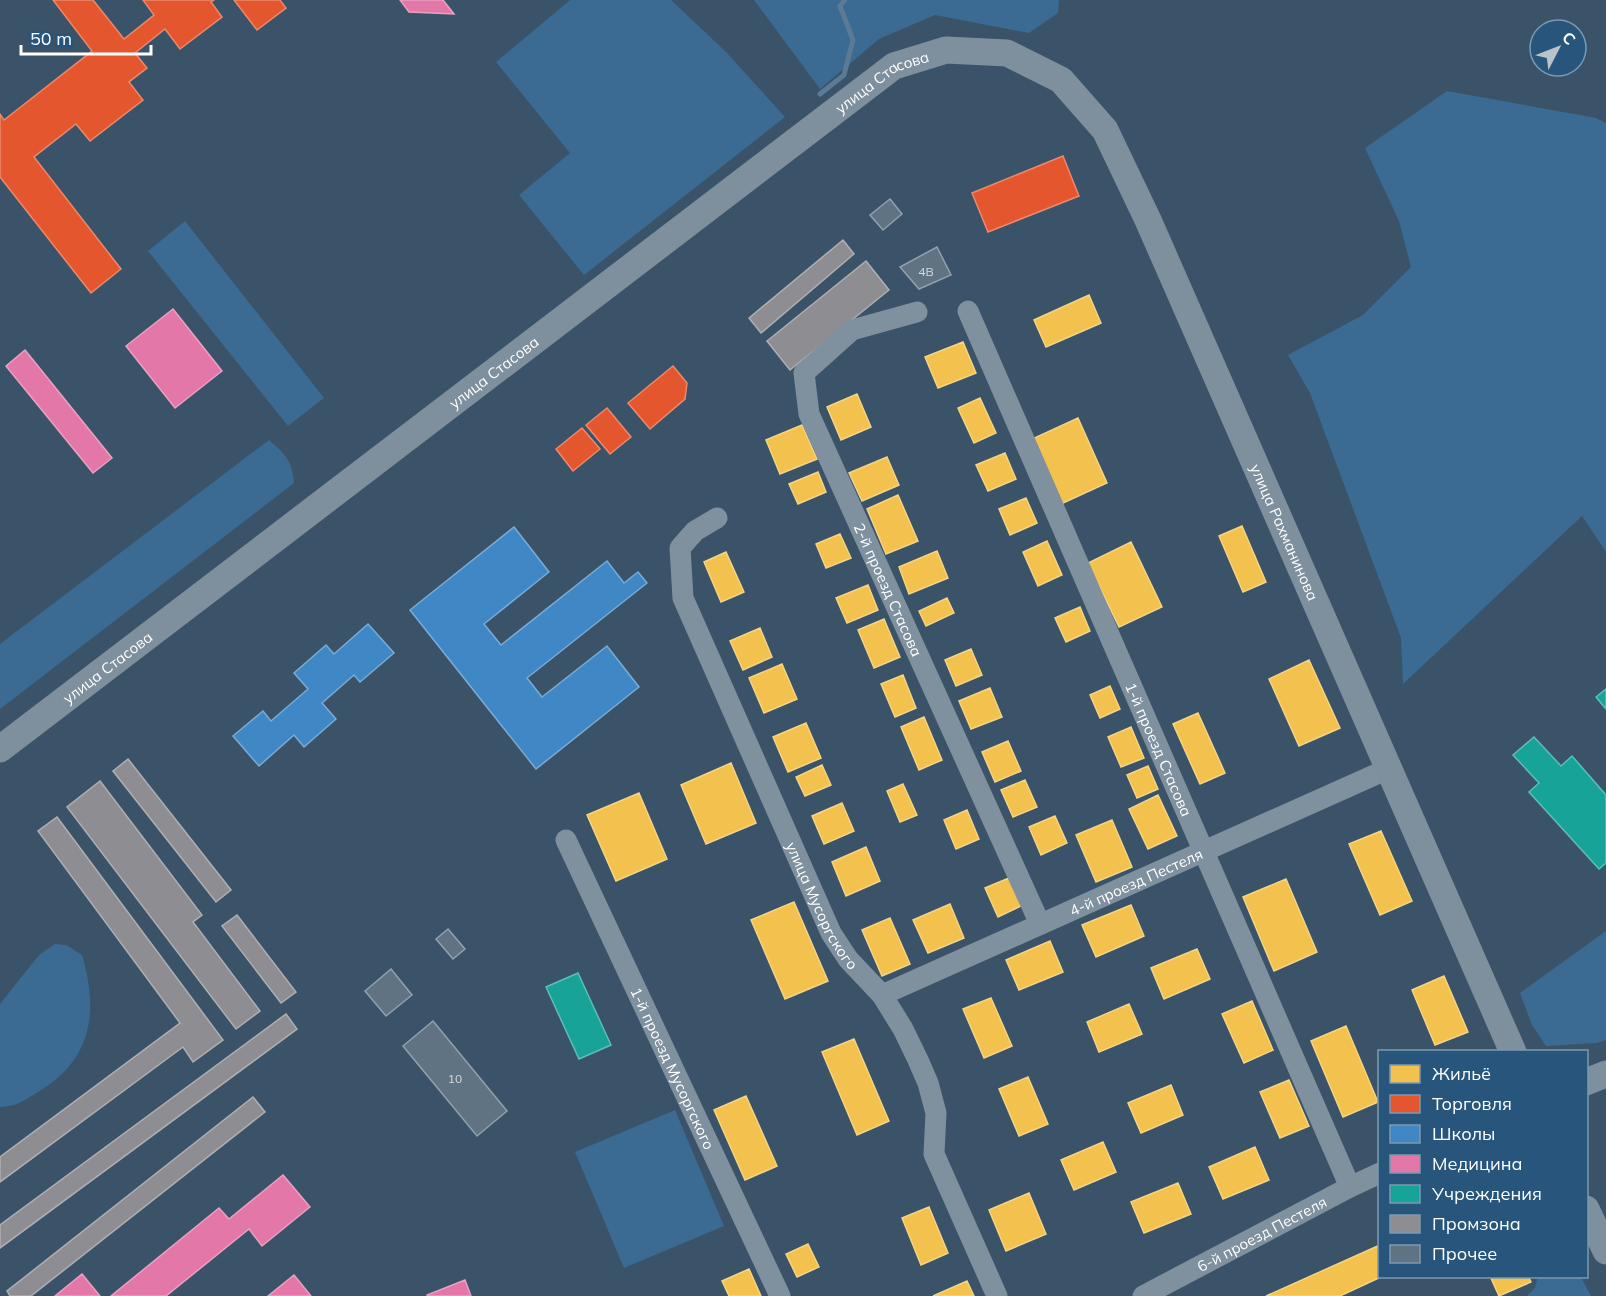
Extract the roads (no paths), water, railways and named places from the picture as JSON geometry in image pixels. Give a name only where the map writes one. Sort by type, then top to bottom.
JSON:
[{"type":"main road","name":"улица Стасова","points":[[0,748],[894,66],[946,50],[1007,53]]},
{"type":"main road","name":"улица Рахманинова","points":[[1007,53],[1061,80],[1105,130],[1152,230],[1512,1050]]},
{"type":"main road","points":[[1588,1082],[1606,1074]]},
{"type":"main road","points":[[1588,1211],[1606,1251]]},
{"type":"street","name":"1-й проезд Стасова","points":[[968,311],[1350,1187]]},
{"type":"street","name":"2-й проезд Стасова","points":[[917,312],[852,330],[804,373],[809,414],[1040,924]]},
{"type":"street","name":"улица Мусоргского","points":[[717,518],[695,531],[680,548],[683,598],[831,933],[848,959],[882,995],[903,1029],[928,1083],[936,1113],[934,1154],[997,1296]]},
{"type":"street","name":"4-й проезд Пестеля","points":[[882,995],[1388,769]]},
{"type":"street","name":"1-й проезд Мусоргского","points":[[566,840],[780,1296]]},
{"type":"street","name":"6-й проезд Пестеля","points":[[1143,1296],[1378,1174]]},
{"type":"waterway","points":[[820,94],[844,75],[853,40],[840,6],[845,0]]}]
